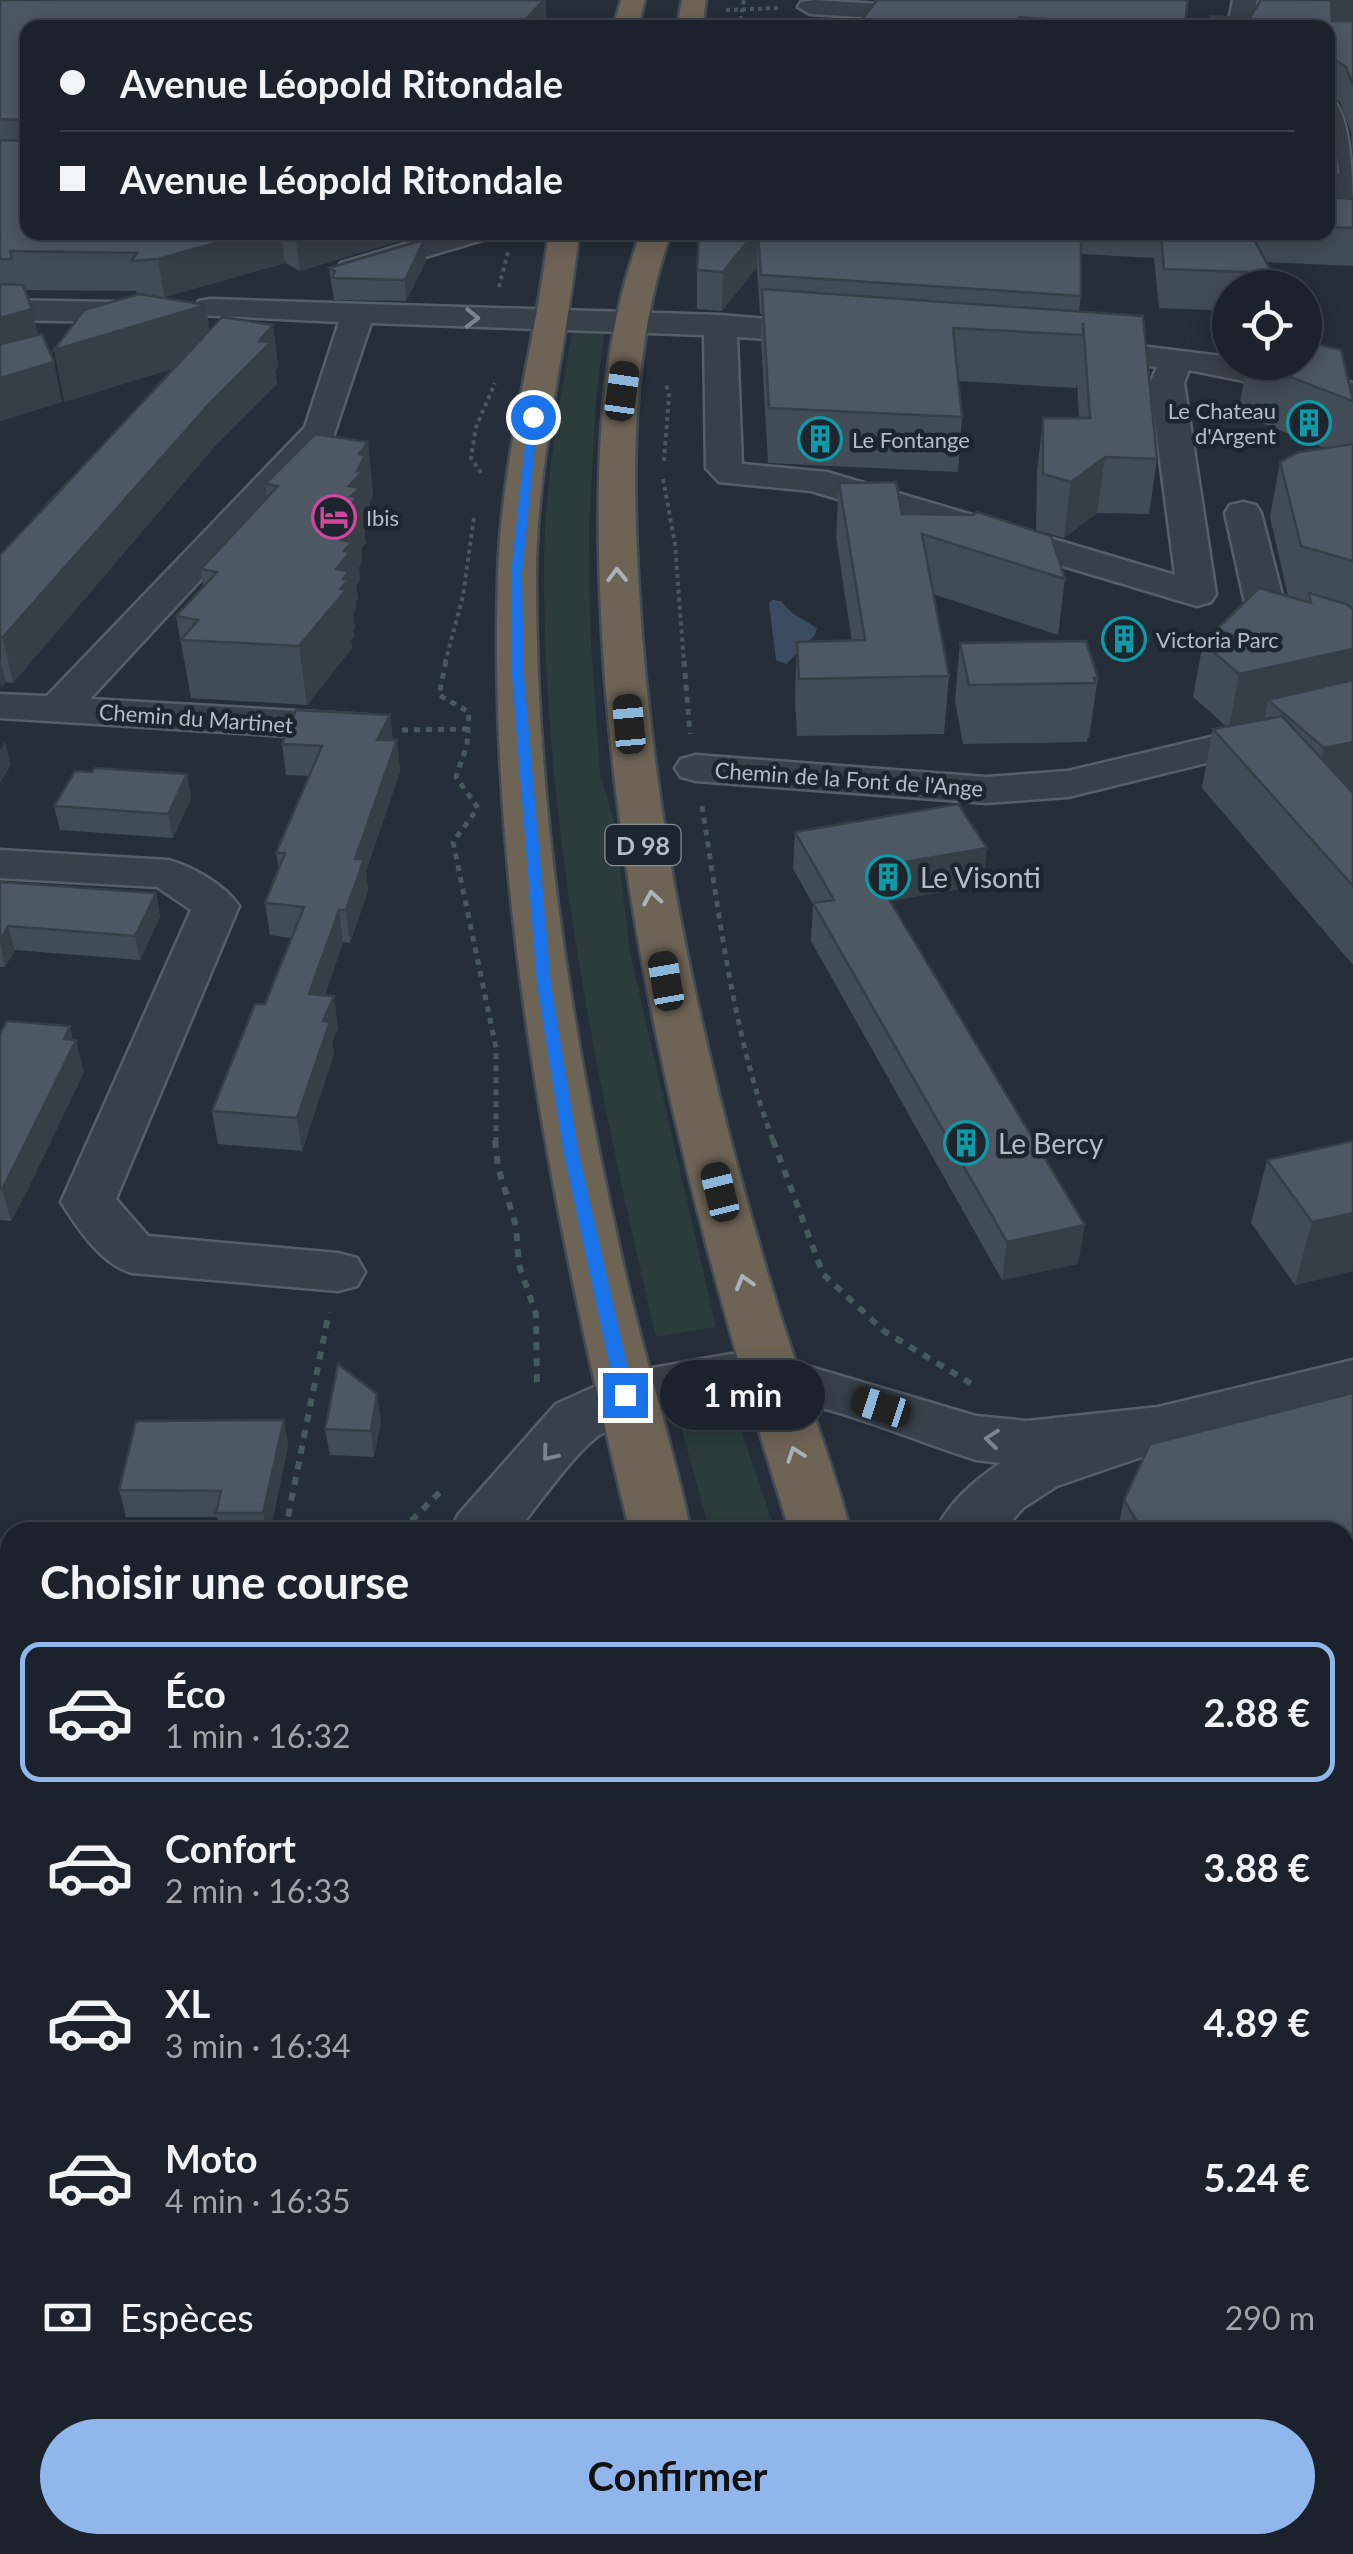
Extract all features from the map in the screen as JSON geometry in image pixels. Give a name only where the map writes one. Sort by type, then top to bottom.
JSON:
[{"type":"highway","points":[[563,240],[527,451],[517,574],[519,710],[544,984],[572,1154],[625,1395],[658,1522]]},
{"type":"highway","name":"D 98","points":[[653,240],[640,274],[631,320],[615,456],[618,592],[634,791],[666,981],[770,1376],[819,1522]]},
{"type":"street","points":[[810,7],[962,16]]},
{"type":"street","points":[[1336,151],[1353,215]]},
{"type":"street","points":[[486,240],[178,316],[631,320],[863,334]]},
{"type":"street","points":[[210,308],[375,316]]},
{"type":"street","points":[[0,311],[114,328]]},
{"type":"street","points":[[375,316],[383,353]]},
{"type":"street","points":[[78,711],[321,430],[375,316]]},
{"type":"street","points":[[720,325],[724,468],[732,474],[814,480],[1216,612],[1243,633],[1353,668]]},
{"type":"street","points":[[1036,346],[1177,358],[1353,393]]},
{"type":"street","points":[[1177,358],[1167,383],[1216,612]]},
{"type":"street","points":[[78,711],[358,433]]},
{"type":"street","points":[[1243,514],[1269,621],[1353,647]]},
{"type":"street","name":"Chemin du Martinet","points":[[0,706],[391,730]]},
{"type":"street","name":"Chemin de la Font de l'Ange","points":[[696,768],[986,790],[1068,784],[1353,715]]},
{"type":"street","points":[[0,864],[168,874],[216,906],[88,1202],[132,1254],[338,1272]]},
{"type":"street","points":[[489,1522],[576,1420],[625,1395],[731,1375],[770,1376],[818,1387],[976,1438],[1027,1442],[1158,1429]]},
{"type":"street","points":[[974,1522],[1002,1492],[1036,1470],[1158,1429],[1353,1381]]},
{"type":"path","points":[[491,240],[510,254],[498,290]]},
{"type":"path","points":[[665,378],[670,396],[662,476],[676,544],[687,712],[729,974],[762,1112],[823,1274],[884,1331],[981,1390]]},
{"type":"path","points":[[485,478],[471,458],[476,427],[496,380]]},
{"type":"path","points":[[475,515],[464,596],[454,620],[439,695],[469,712],[456,777],[478,808],[454,842],[496,1048],[494,1125],[498,1167],[516,1226],[519,1266],[536,1314],[540,1382],[527,1397]]},
{"type":"path","points":[[391,730],[468,730]]},
{"type":"path","points":[[288,1522],[338,1272]]},
{"type":"path","points":[[410,1522],[451,1481]]},
{"type":"shaded area","points":[[574,323],[606,323],[596,400],[589,527],[590,628],[600,772],[615,826],[630,953],[716,1327],[656,1337],[595,1056],[554,771],[544,547],[553,450]]},
{"type":"shaded area","points":[[706,1402],[727,1406],[738,1421],[773,1522],[707,1522],[679,1420],[688,1407]]},
{"type":"water","points":[[781,601],[817,628],[815,635],[786,664],[776,660],[769,603]]},
{"type":"building","points":[[0,0],[544,0],[526,19],[535,20],[20,20],[20,120],[0,119]]},
{"type":"building","points":[[877,0],[1188,0],[1185,20],[861,20]]},
{"type":"building","points":[[1261,0],[1353,0],[1331,2],[1332,20],[1211,20],[1210,16],[1249,19]]},
{"type":"building","points":[[1335,21],[1353,21],[1353,85],[1346,67],[1335,60]]},
{"type":"building","points":[[1335,133],[1341,174],[1335,176]]},
{"type":"building","points":[[0,140],[20,141],[20,240],[226,240],[158,259],[131,261],[137,253],[10,251],[12,259],[0,259]]},
{"type":"building","points":[[1335,197],[1353,199],[1353,228],[1335,227]]},
{"type":"building","points":[[424,240],[405,280],[332,278],[335,271],[329,268]]},
{"type":"building","points":[[699,240],[749,240],[723,272],[697,270]]},
{"type":"building","points":[[759,240],[1081,240],[1081,296],[761,275]]},
{"type":"building","points":[[1162,240],[1254,240],[1270,270],[1164,269]]},
{"type":"building","points":[[0,284],[23,285],[32,309],[0,318]]},
{"type":"building","points":[[762,289],[1143,316],[1157,459],[1105,457],[1071,482],[1043,474],[1043,418],[1090,418],[1083,323],[1083,335],[953,328],[962,417],[769,408]]},
{"type":"building","points":[[139,294],[206,305],[54,350],[84,310]]},
{"type":"building","points":[[222,317],[273,325],[259,341],[271,342],[209,404],[0,637],[0,555]]},
{"type":"building","points":[[42,334],[54,362],[0,378],[0,344]]},
{"type":"building","points":[[1322,345],[1341,350],[1353,401],[1298,380],[1322,380]]},
{"type":"building","points":[[315,434],[368,442],[359,454],[365,455],[357,471],[363,471],[349,486],[360,488],[351,496],[357,497],[351,505],[356,506],[345,522],[354,524],[341,540],[352,542],[344,551],[350,552],[336,569],[349,571],[343,579],[348,580],[340,589],[346,590],[299,646],[181,640],[198,620],[176,616],[217,572],[201,569],[278,486],[265,484]]},
{"type":"building","points":[[1353,444],[1353,561],[1301,546],[1280,462],[1299,452]]},
{"type":"building","points":[[896,482],[902,514],[977,512],[1051,536],[1065,579],[922,534],[949,676],[799,679],[797,642],[865,640],[839,483]]},
{"type":"building","points":[[1259,588],[1311,603],[1309,593],[1346,604],[1353,609],[1353,649],[1239,674],[1203,643],[1255,642],[1216,630]]},
{"type":"building","points":[[1086,641],[1098,678],[1094,678],[1095,683],[969,685],[960,643]]},
{"type":"building","points":[[1353,680],[1353,742],[1324,748],[1268,700]]},
{"type":"building","points":[[296,710],[390,715],[377,740],[397,740],[355,859],[364,859],[346,910],[339,910],[309,994],[334,996],[323,1021],[330,1022],[297,1118],[212,1111],[255,1004],[265,1004],[304,907],[265,903],[285,853],[276,853],[322,746],[282,744]]},
{"type":"building","points":[[1282,716],[1353,793],[1353,886],[1213,729]]},
{"type":"building","points":[[95,768],[187,774],[168,814],[54,806],[75,771],[92,772]]},
{"type":"building","points":[[958,804],[987,848],[870,868],[1085,1225],[1007,1242],[813,903],[834,900],[795,832]]},
{"type":"building","points":[[0,882],[156,893],[135,936],[8,926],[0,942]]},
{"type":"building","points":[[7,1021],[70,1026],[64,1039],[76,1040],[0,1189],[0,1034]]},
{"type":"building","points":[[1353,1141],[1353,1213],[1312,1222],[1267,1160]]},
{"type":"building","points":[[338,1364],[377,1394],[371,1431],[325,1429]]},
{"type":"building","points":[[1353,1393],[1353,1522],[1137,1522],[1124,1500],[1150,1444]]},
{"type":"building","points":[[284,1420],[263,1513],[216,1513],[221,1491],[119,1490],[136,1421]]},
{"type":"place","name":"Le Chateau d'Argent","points":[[1309,423]]},
{"type":"place","name":"Le Fontange","points":[[820,439]]},
{"type":"place","name":"Ibis","points":[[334,517]]},
{"type":"place","name":"Victoria Parc","points":[[1124,639]]},
{"type":"place","name":"Le Visonti","points":[[888,877]]},
{"type":"place","name":"Le Bercy","points":[[966,1143]]},
{"type":"route","points":[[533,417],[517,574],[518,676],[544,984],[572,1154],[625,1395]]}]
